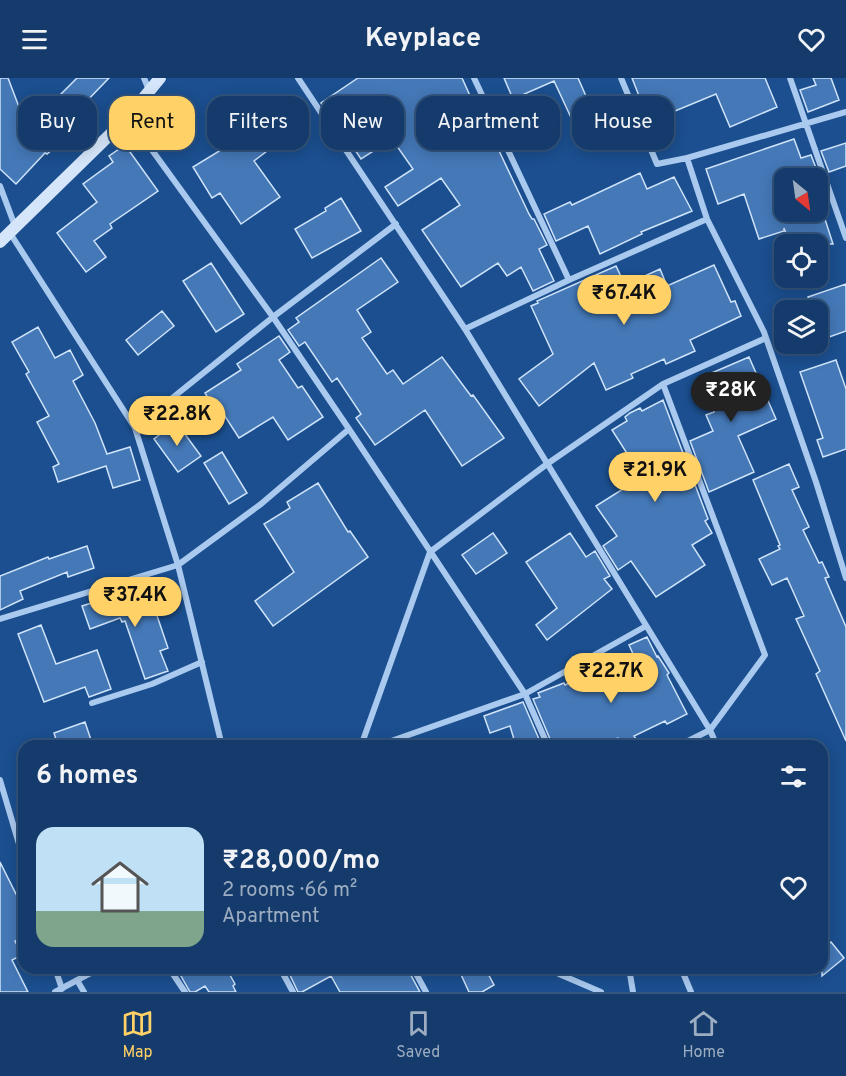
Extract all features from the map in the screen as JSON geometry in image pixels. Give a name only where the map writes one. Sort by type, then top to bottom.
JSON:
[{"type":"street","points":[[147,84],[160,78]]},
{"type":"street","points":[[298,78],[465,329],[714,740]]},
{"type":"street","points":[[474,78],[569,280]]},
{"type":"street","points":[[621,78],[657,164],[687,158],[846,112]]},
{"type":"street","points":[[790,78],[846,238]]},
{"type":"street","points":[[0,242],[109,136]]},
{"type":"street","points":[[153,150],[273,317],[349,429],[525,694],[545,740]]},
{"type":"street","points":[[687,158],[707,219],[766,338],[816,482],[846,578]]},
{"type":"street","points":[[0,186],[12,229],[135,428],[178,565],[221,740]]},
{"type":"street","points":[[465,329],[707,219]]},
{"type":"street","points":[[135,428],[273,317],[396,224]]},
{"type":"street","points":[[363,740],[430,552],[546,464],[663,384],[766,338]]},
{"type":"street","points":[[663,384],[765,655],[710,730],[690,740]]},
{"type":"street","points":[[0,619],[178,565],[261,504],[349,429]]},
{"type":"street","points":[[394,740],[525,694],[646,626]]},
{"type":"street","points":[[92,703],[152,684],[202,662]]},
{"type":"street","points":[[0,780],[18,841]]},
{"type":"street","points":[[57,974],[58,990],[88,974]]},
{"type":"street","points":[[173,974],[185,992]]},
{"type":"street","points":[[283,974],[293,992]]},
{"type":"street","points":[[416,974],[426,992]]},
{"type":"street","points":[[559,974],[601,992]]},
{"type":"street","points":[[630,974],[633,992]]},
{"type":"street","points":[[684,974],[691,992]]},
{"type":"street","points":[[77,980],[84,992]]},
{"type":"building","points":[[0,78],[8,78],[18,104],[18,150],[52,150],[45,153],[16,184],[0,169]]},
{"type":"building","points":[[77,78],[109,78],[92,96],[59,96]]},
{"type":"building","points":[[358,78],[462,78],[470,96],[416,96],[416,150],[499,150],[529,214],[534,219],[547,245],[539,249],[554,281],[533,291],[521,267],[507,276],[498,263],[461,287],[422,230],[460,205],[441,178],[398,206],[385,187],[413,169],[400,150],[404,150],[404,96],[331,96]]},
{"type":"building","points":[[504,78],[578,78],[586,96],[572,96],[572,120],[554,81],[520,96],[512,96]]},
{"type":"building","points":[[632,78],[765,78],[777,107],[730,127],[716,94],[674,111],[674,96],[639,96]]},
{"type":"building","points":[[813,78],[831,78],[839,100],[808,112],[800,90],[816,85]]},
{"type":"building","points":[[794,139],[801,158],[811,155],[816,168],[774,168],[774,222],[826,222],[833,244],[828,244],[828,234],[786,234],[784,228],[784,231],[759,239],[744,194],[718,204],[706,169]]},
{"type":"building","points":[[846,143],[846,166],[829,172],[821,151]]},
{"type":"building","points":[[118,150],[129,150],[158,191],[110,224],[112,228],[94,241],[106,257],[86,272],[57,233],[97,202],[83,184],[113,162],[109,156]]},
{"type":"building","points":[[221,150],[268,150],[254,161],[280,197],[241,224],[220,193],[212,198],[193,167]]},
{"type":"building","points":[[355,150],[375,150],[361,159]]},
{"type":"building","points":[[640,173],[647,189],[674,177],[692,211],[641,232],[642,234],[600,254],[588,226],[556,241],[544,214],[570,202],[572,205]]},
{"type":"building","points":[[341,198],[361,231],[312,258],[295,229],[326,211],[325,208]]},
{"type":"building","points":[[381,258],[398,282],[357,310],[371,332],[362,338],[387,374],[393,370],[403,384],[442,357],[504,438],[462,466],[425,410],[375,445],[356,418],[361,414],[337,378],[332,382],[305,342],[299,346],[288,330],[299,322],[296,318]]},
{"type":"building","points":[[211,263],[244,314],[216,332],[183,281]]},
{"type":"building","points":[[714,265],[731,302],[735,301],[741,316],[690,340],[695,351],[666,364],[664,359],[631,374],[633,378],[606,390],[594,363],[539,406],[519,379],[553,354],[531,306],[538,303],[537,301],[616,266],[625,285],[660,269],[667,286]]},
{"type":"building","points":[[846,284],[846,331],[829,337],[828,300],[809,300],[808,297]]},
{"type":"building","points":[[162,311],[174,326],[138,355],[126,340]]},
{"type":"building","points":[[38,327],[55,358],[70,350],[83,375],[73,381],[95,423],[107,454],[130,447],[140,480],[113,488],[106,466],[58,482],[53,467],[59,464],[37,422],[49,416],[12,342]]},
{"type":"building","points":[[279,336],[290,352],[279,360],[298,388],[302,386],[323,417],[288,440],[273,417],[239,438],[223,413],[219,416],[205,393],[241,370],[237,364]]},
{"type":"building","points":[[749,357],[776,419],[738,436],[754,472],[709,492],[690,441],[713,431],[706,415],[714,412],[700,378]]},
{"type":"building","points":[[836,360],[846,389],[846,449],[823,457],[817,440],[823,438],[800,372]]},
{"type":"building","points":[[663,400],[708,519],[705,521],[712,533],[692,545],[705,565],[656,597],[631,561],[618,570],[603,546],[617,536],[596,506],[623,489],[611,471],[630,458],[612,430],[627,421],[625,417],[630,413],[640,408],[642,411]]},
{"type":"building","points":[[176,422],[201,456],[178,472],[154,439]]},
{"type":"building","points":[[222,452],[247,493],[229,504],[204,463]]},
{"type":"building","points":[[789,464],[799,487],[792,490],[809,527],[803,530],[819,563],[822,562],[829,577],[825,578],[846,627],[846,741],[816,674],[820,671],[796,619],[804,616],[787,578],[772,585],[759,559],[780,549],[778,546],[780,545],[753,480]]},
{"type":"building","points":[[318,483],[348,532],[350,531],[368,557],[273,626],[255,601],[294,572],[264,524],[290,508],[287,502]]},
{"type":"building","points":[[493,533],[507,553],[476,574],[462,555]]},
{"type":"building","points":[[570,533],[586,557],[595,551],[610,576],[604,579],[612,589],[547,640],[536,625],[557,608],[526,562]]},
{"type":"building","points":[[87,546],[94,568],[68,577],[67,572],[20,591],[23,599],[0,610],[0,576],[48,557],[49,559]]},
{"type":"building","points":[[148,589],[168,648],[160,651],[168,671],[145,679],[125,621],[122,622],[120,618],[90,629],[82,606],[104,599],[106,604]]},
{"type":"building","points":[[41,625],[56,664],[97,650],[111,689],[89,697],[85,687],[44,702],[18,634]]},
{"type":"building","points":[[647,637],[657,657],[669,673],[667,675],[687,714],[667,724],[665,721],[634,736],[636,739],[634,740],[619,740],[618,738],[613,740],[550,740],[533,699],[540,697],[538,693],[564,683],[565,685],[602,669],[607,680],[638,665],[629,645]]},
{"type":"building","points":[[523,702],[539,740],[514,740],[510,726],[490,733],[484,716]]},
{"type":"building","points":[[85,722],[91,740],[56,740],[54,733]]},
{"type":"building","points":[[0,862],[18,898],[18,940],[15,941],[18,947],[18,957],[12,960],[28,992],[0,992]]},
{"type":"building","points":[[831,942],[844,958],[828,971],[828,944]]},
{"type":"building","points":[[185,974],[229,974],[235,984],[233,986],[236,992],[209,992],[205,986],[195,992],[190,992],[181,976]]},
{"type":"building","points":[[289,974],[410,974],[420,992],[340,992],[331,976],[298,992]]},
{"type":"building","points":[[461,974],[488,974],[494,985],[482,992],[469,992]]}]
